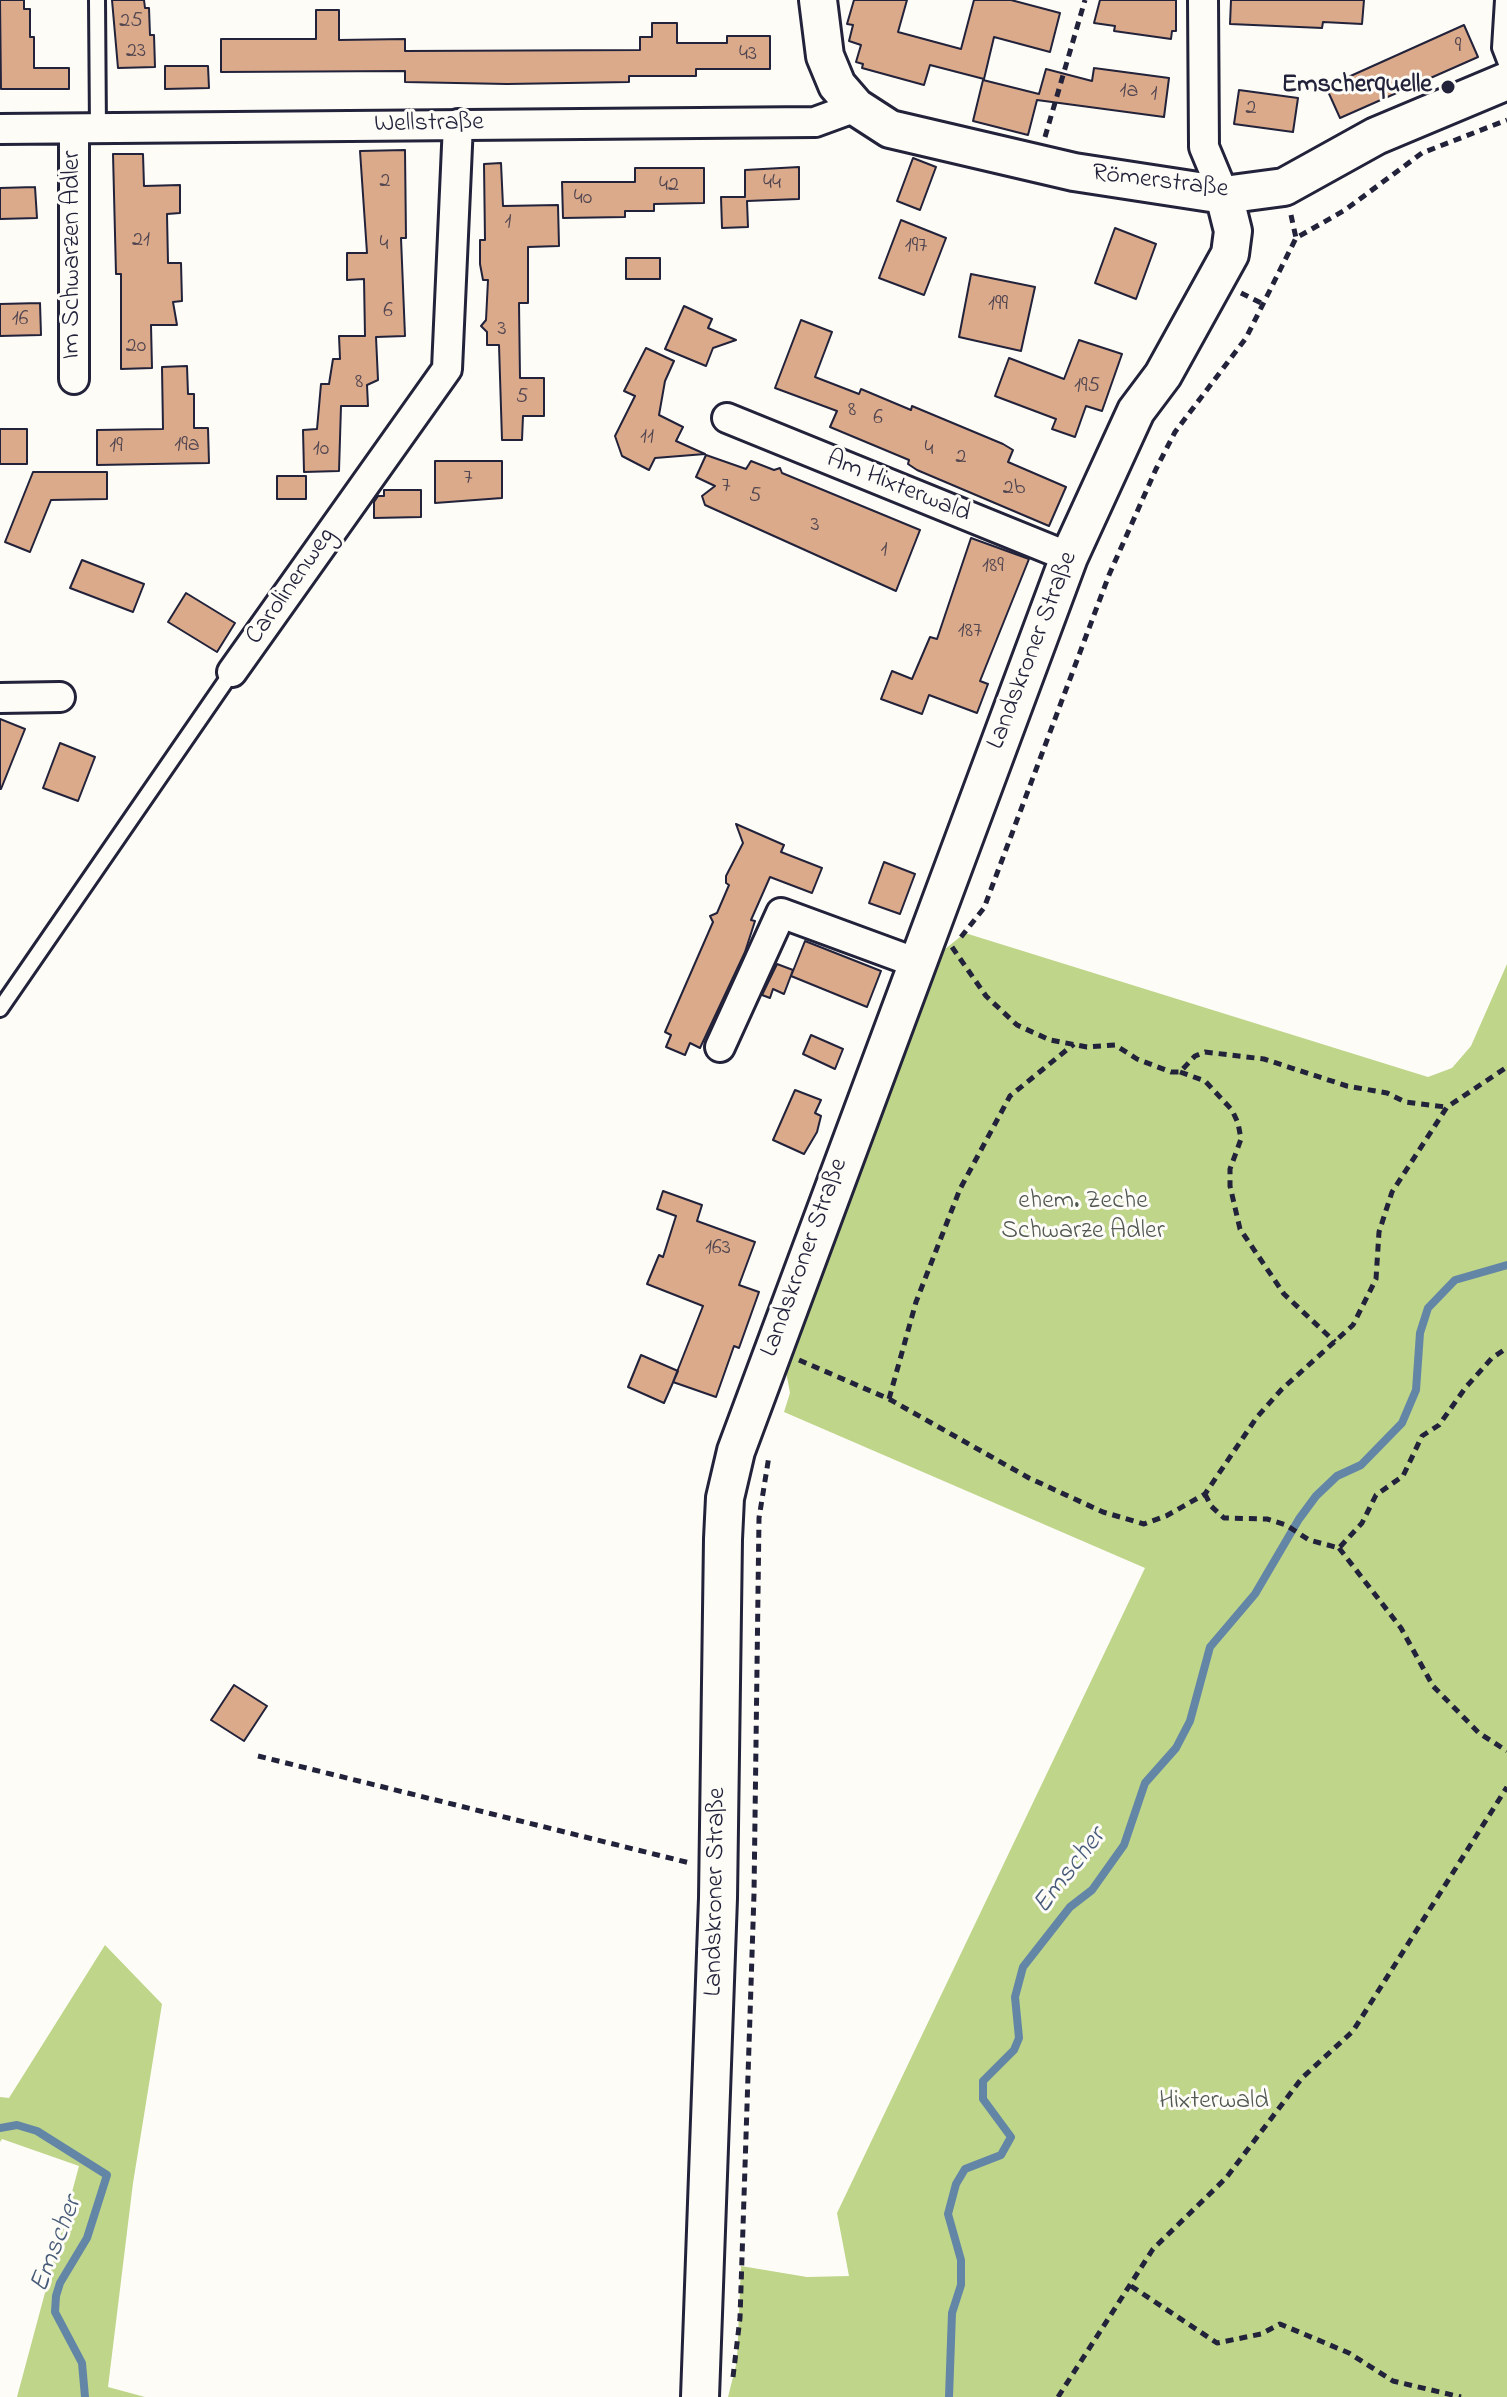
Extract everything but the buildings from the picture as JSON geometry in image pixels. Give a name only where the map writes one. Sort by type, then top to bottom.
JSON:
[{"type":"street","points":[[818,0],[825,56],[837,85],[856,107]]},
{"type":"street","points":[[1203,0],[1204,147],[1224,195]]},
{"type":"street","name":"Römerstraße","points":[[856,107],[890,129],[1038,164],[1224,195],[1284,187],[1376,136],[1507,81]]},
{"type":"street","name":"Wellstraße","points":[[0,129],[815,122],[856,107]]},
{"type":"street","name":"Carolinenweg","points":[[232,672],[447,369],[458,124]]},
{"type":"street","name":"Im Schwarzen Adler","points":[[74,379],[86,130]]},
{"type":"street","name":"Landskroner Straße","points":[[715,2391],[718,1870],[725,1498],[749,1409],[928,958],[1069,557],[1136,411],[1163,375],[1230,254],[1233,231],[1224,195]]},
{"type":"street","name":"Am Hixterwald","points":[[727,418],[1069,557]]},
{"type":"street","points":[[0,698],[60,697]]},
{"type":"street","points":[[720,1047],[781,913],[928,958]]},
{"type":"lane","points":[[86,130],[97,0]]},
{"type":"lane","points":[[1503,0],[1500,48],[1507,66]]},
{"type":"lane","name":"Carolinenweg","points":[[0,1009],[232,672]]},
{"type":"path","points":[[1038,164],[1085,0]]},
{"type":"path","points":[[928,958],[973,925],[984,908],[1109,575],[1156,469],[1175,432],[1246,338],[1288,250],[1308,227],[1345,210],[1422,153],[1507,120]]},
{"type":"path","points":[[949,945],[958,951],[986,996],[1017,1025],[1050,1040],[1115,1045],[1137,1059],[1205,1081],[1232,1110],[1238,1123],[1241,1139],[1230,1169],[1230,1186],[1240,1229],[1284,1294],[1335,1342]]},
{"type":"path","points":[[889,1399],[916,1302],[960,1189],[1010,1096],[1074,1044]]},
{"type":"path","points":[[1180,1072],[1195,1056],[1205,1052],[1264,1059],[1347,1086],[1387,1093],[1405,1102],[1447,1107]]},
{"type":"path","points":[[771,1353],[789,1356],[889,1399],[1029,1478],[1103,1512],[1144,1524],[1205,1494],[1257,1417],[1282,1389],[1353,1325],[1376,1279],[1379,1232],[1392,1192],[1447,1107],[1507,1067]]},
{"type":"path","points":[[1339,1548],[1362,1523],[1376,1495],[1403,1476],[1422,1436],[1439,1425],[1466,1387],[1492,1358],[1507,1348]]},
{"type":"path","points":[[715,2391],[737,2361],[740,2318],[754,1894],[759,1518],[771,1447]]},
{"type":"path","points":[[1205,1494],[1211,1506],[1224,1518],[1267,1519],[1286,1525],[1309,1540],[1339,1548],[1401,1628],[1433,1686],[1479,1733],[1507,1751]]},
{"type":"path","points":[[258,1756],[718,1870]]},
{"type":"path","points":[[1058,2397],[1153,2249],[1226,2178],[1302,2078],[1353,2031],[1507,1787]]},
{"type":"path","points":[[1131,2286],[1217,2343],[1261,2334],[1280,2324],[1349,2353],[1393,2381],[1461,2397]]},
{"type":"green space","name":"Hixterwald","points":[[965,933],[1428,1077],[1452,1068],[1471,1046],[1507,964],[1507,2397],[728,2397],[737,2361],[741,2266],[807,2277],[849,2276],[837,2213],[1145,1568],[784,1412],[790,1393],[785,1366],[940,953]]},
{"type":"green space","points":[[105,1945],[162,2004],[133,2183],[108,2387],[145,2397],[17,2397],[79,2166],[2,2139],[0,2142],[0,2097],[9,2098]]},
{"type":"waterway","name":"Emscher","points":[[949,2397],[952,2313],[961,2285],[961,2260],[948,2214],[956,2184],[965,2169],[1001,2155],[1011,2137],[983,2099],[983,2081],[1014,2050],[1019,2038],[1015,1997],[1023,1967],[1070,1907],[1092,1890],[1124,1845],[1145,1783],[1176,1748],[1190,1721],[1210,1647],[1255,1594],[1299,1519],[1316,1496],[1337,1476],[1361,1465],[1402,1423],[1416,1390],[1420,1333],[1428,1308],[1455,1280],[1507,1265]]},
{"type":"waterway","name":"Emscher","points":[[0,2128],[17,2125],[37,2131],[107,2175],[87,2238],[60,2283],[56,2296],[55,2312],[82,2363],[85,2397]]},
{"type":"place","name":"Emscherquelle","points":[[1448,87]]},
{"type":"park label","name":"ehem. Zeche Schwarze Adler","points":[[1083,1218]]}]
